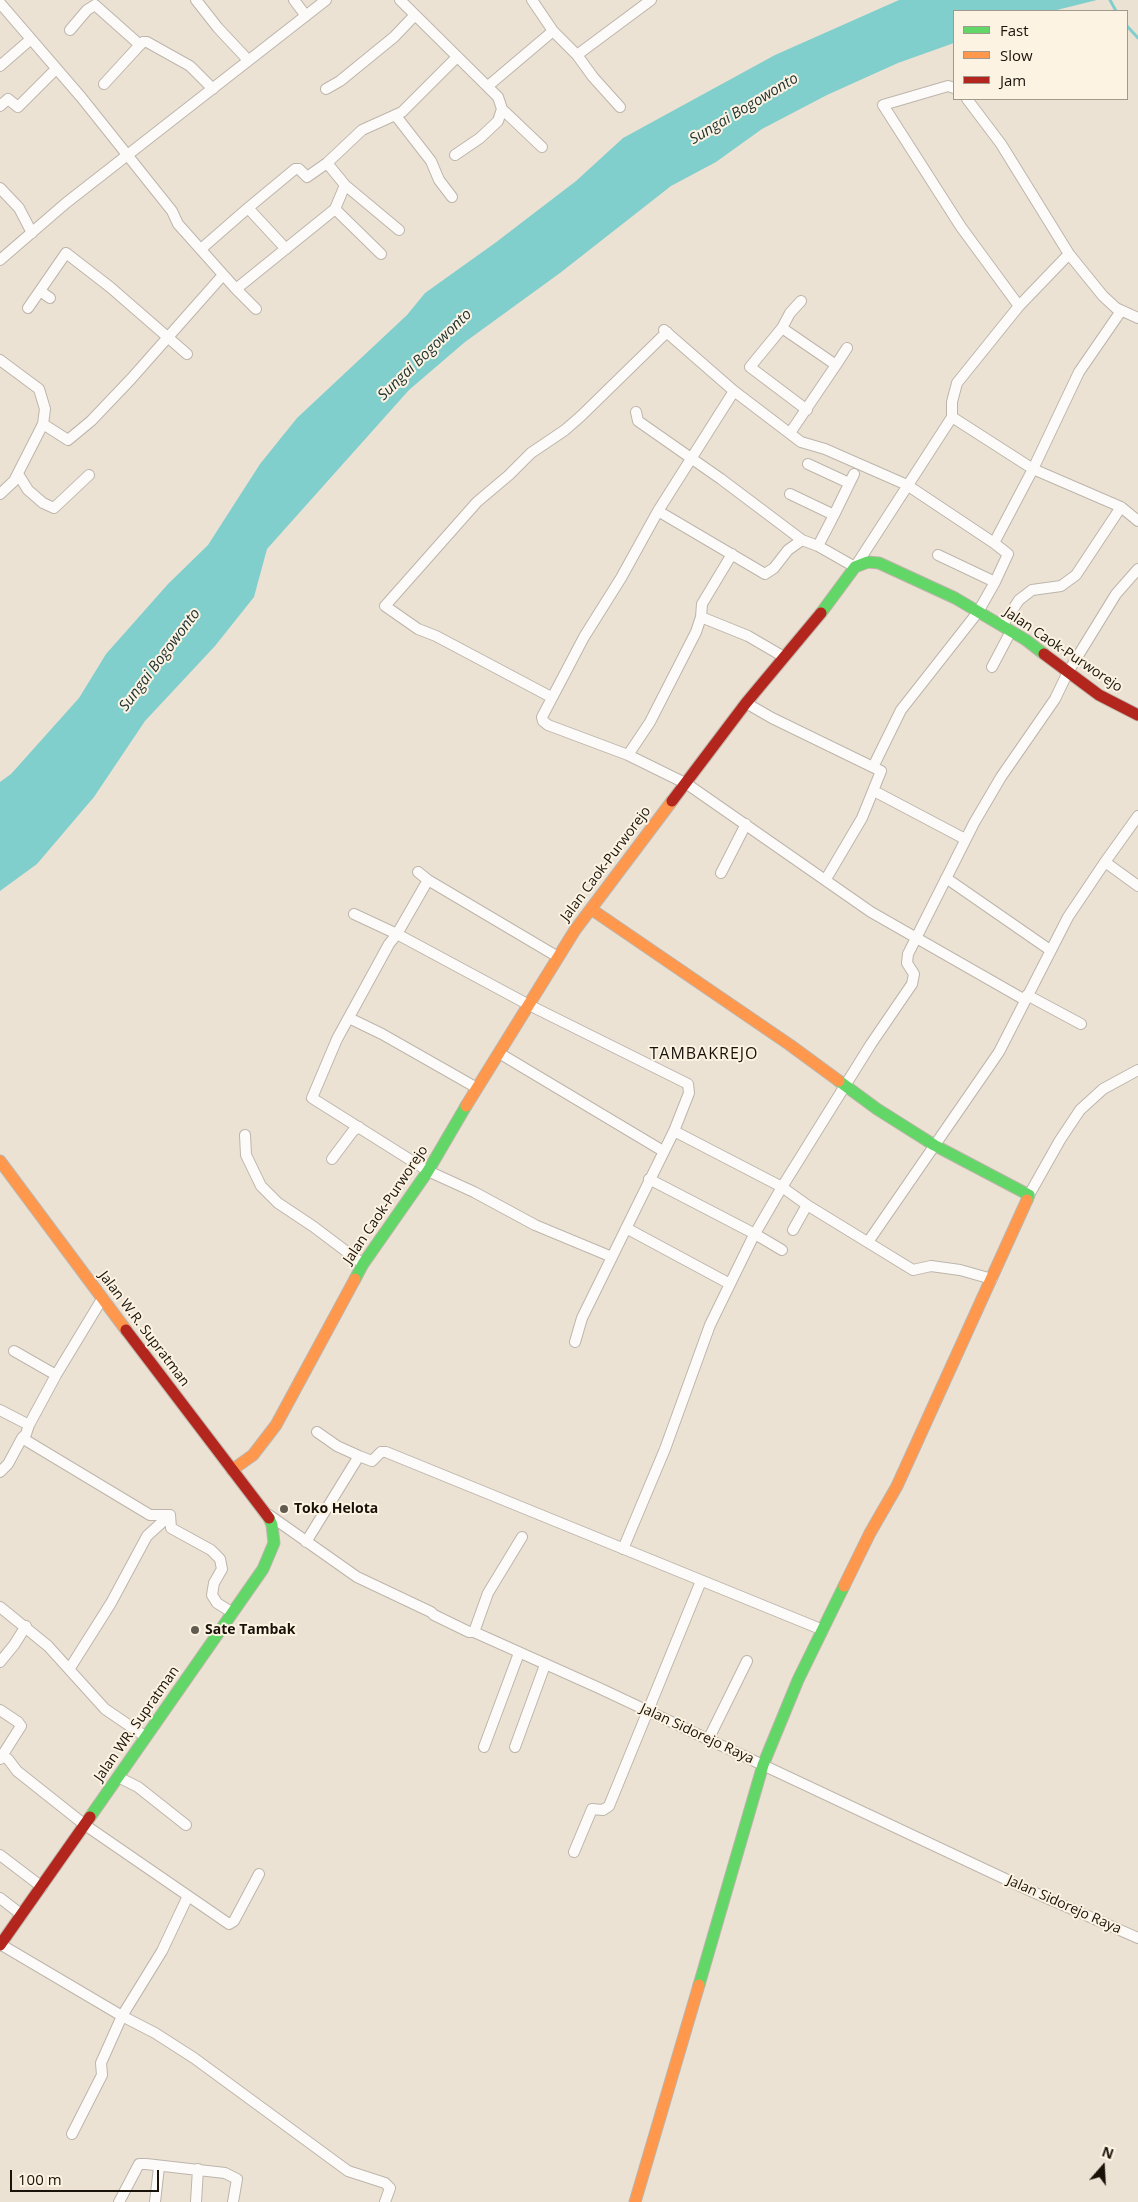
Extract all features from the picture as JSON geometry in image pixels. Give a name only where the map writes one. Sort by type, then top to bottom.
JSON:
[{"type":"street","points":[[196,0],[218,28],[248,60]]},
{"type":"street","points":[[294,0],[306,16]]},
{"type":"street","points":[[0,260],[66,203],[326,0]]},
{"type":"street","points":[[400,0],[488,86],[498,97],[502,110],[542,147]]},
{"type":"street","points":[[532,0],[553,31],[620,107]]},
{"type":"street","points":[[577,56],[651,0]]},
{"type":"street","points":[[1,5],[172,211],[178,224],[256,309]]},
{"type":"street","points":[[70,30],[87,10],[96,5],[140,45]]},
{"type":"street","points":[[326,89],[340,81],[388,42],[415,15]]},
{"type":"street","points":[[488,86],[553,31]]},
{"type":"street","points":[[0,66],[30,39]]},
{"type":"street","points":[[104,84],[140,45],[147,42],[190,66],[213,88]]},
{"type":"street","points":[[201,249],[294,169],[299,170],[307,177],[327,163],[362,130],[396,116],[457,57]]},
{"type":"street","points":[[1,104],[8,99],[18,107],[56,69]]},
{"type":"street","points":[[953,88],[948,86],[883,105],[961,227],[1019,306]]},
{"type":"street","points":[[968,100],[1001,144],[1070,254],[1102,296],[1121,311],[1138,318]]},
{"type":"street","points":[[455,155],[493,126],[502,110]]},
{"type":"street","points":[[396,116],[431,161],[439,180],[452,197]]},
{"type":"street","points":[[327,163],[345,185],[399,230]]},
{"type":"street","points":[[236,289],[335,209],[345,185]]},
{"type":"street","points":[[0,188],[19,208],[32,233]]},
{"type":"street","points":[[248,208],[286,249]]},
{"type":"street","points":[[335,209],[381,254]]},
{"type":"street","points":[[28,308],[66,253],[92,272],[187,354]]},
{"type":"street","points":[[636,412],[638,421],[691,457],[802,540],[818,546],[855,567],[952,417],[952,402],[957,383],[1019,306],[1070,254]]},
{"type":"street","points":[[43,424],[64,439],[72,439],[131,379],[223,275]]},
{"type":"street","points":[[40,291],[50,298]]},
{"type":"street","points":[[801,301],[750,367],[807,410]]},
{"type":"street","points":[[994,543],[1033,469],[1079,372],[1121,311]]},
{"type":"street","points":[[782,328],[836,365]]},
{"type":"street","points":[[552,697],[418,628],[385,606],[477,502],[505,479],[531,453],[565,430],[581,416],[665,331],[734,391],[801,442],[825,449],[907,485],[1008,554],[996,582],[978,612],[905,704],[888,734],[873,767]]},
{"type":"street","points":[[790,433],[847,348]]},
{"type":"street","points":[[0,360],[39,390],[45,409],[43,424],[18,474],[11,485],[0,494]]},
{"type":"street","points":[[734,391],[658,511],[621,578],[584,637],[542,717],[543,721],[548,725],[628,755],[687,784],[871,912],[1026,997],[1081,1024]]},
{"type":"street","points":[[952,417],[1033,469],[1121,508],[1138,521]]},
{"type":"street","points":[[808,464],[851,478],[818,546]]},
{"type":"street","points":[[18,474],[28,490],[43,503],[54,508],[89,475]]},
{"type":"street","points":[[790,494],[834,515]]},
{"type":"street","points":[[992,667],[1020,600],[1032,590],[1061,586],[1076,575],[1121,508]]},
{"type":"street","points":[[658,511],[764,574],[774,568],[788,550],[802,540]]},
{"type":"street","points":[[628,755],[650,722],[696,632],[702,604],[732,554]]},
{"type":"street","points":[[938,555],[996,582]]},
{"type":"street","name":"Jalan Caok-Purworejo","points":[[232,1470],[252,1456],[276,1425],[363,1264],[428,1171],[476,1088],[575,930],[687,784],[746,703],[831,601],[855,567],[868,562],[879,563],[955,598],[1007,629],[1099,695],[1138,715]]},
{"type":"street","points":[[623,1549],[665,1448],[710,1325],[755,1234],[871,1044],[912,984],[914,974],[906,958],[965,839],[1001,777],[1055,699],[1068,672],[1116,594],[1138,569]]},
{"type":"street","points":[[700,617],[748,636],[784,658]]},
{"type":"street","points":[[746,703],[772,718],[881,771],[862,818],[826,879]]},
{"type":"street","points":[[874,791],[965,839]]},
{"type":"street","points":[[868,1242],[999,1052],[1050,950],[1083,892],[1138,816]]},
{"type":"street","points":[[721,872],[746,824]]},
{"type":"street","points":[[1105,862],[1138,886]]},
{"type":"street","points":[[418,872],[428,880],[558,957]]},
{"type":"street","points":[[946,878],[1050,950]]},
{"type":"street","points":[[428,880],[397,934],[389,944],[337,1039],[312,1098],[428,1171],[474,1192],[535,1225],[612,1257]]},
{"type":"street","points":[[591,909],[790,1045],[877,1109],[934,1145],[1029,1195]]},
{"type":"street","points":[[354,914],[397,934],[529,1005],[688,1084],[689,1093],[674,1131],[582,1318],[574,1342]]},
{"type":"street","points":[[349,1018],[382,1034],[476,1088]]},
{"type":"street","points":[[499,1053],[663,1151]]},
{"type":"street","points":[[635,2202],[762,1765],[794,1688],[870,1533],[897,1486],[1029,1195],[1060,1140],[1080,1110],[1103,1089],[1138,1070]]},
{"type":"street","points":[[332,1159],[359,1127]]},
{"type":"street","points":[[674,1131],[782,1187],[807,1205],[913,1270],[931,1266],[960,1270],[992,1279]]},
{"type":"street","points":[[245,1135],[246,1155],[261,1186],[278,1203],[363,1264]]},
{"type":"street","name":"Jalan W.R. Supratman","points":[[0,1161],[102,1299],[266,1513]]},
{"type":"street","points":[[649,1179],[782,1250]]},
{"type":"street","points":[[793,1230],[807,1205]]},
{"type":"street","points":[[626,1228],[730,1284]]},
{"type":"street","points":[[0,1472],[8,1464],[26,1434],[28,1425],[56,1374],[102,1299]]},
{"type":"street","points":[[14,1351],[56,1374]]},
{"type":"street","points":[[0,1410],[28,1425]]},
{"type":"street","points":[[317,1432],[336,1446],[358,1456],[372,1461],[381,1452],[386,1452],[823,1630]]},
{"type":"street","points":[[22,1438],[150,1515],[170,1515]]},
{"type":"street","points":[[306,1542],[358,1456]]},
{"type":"street","name":"Jalan Sidorejo Raya","points":[[266,1513],[357,1576],[434,1615],[649,1712],[1033,1892],[1138,1938]]},
{"type":"street","name":"Jalan WR. Supratman","points":[[0,1944],[42,1887],[264,1569],[274,1543],[274,1534],[266,1513]]},
{"type":"street","points":[[170,1515],[171,1528],[210,1550],[220,1560],[222,1569],[214,1583],[212,1595],[217,1603],[233,1613]]},
{"type":"street","points":[[70,1668],[111,1603],[147,1536],[170,1515]]},
{"type":"street","points":[[474,1632],[488,1593],[522,1537]]},
{"type":"street","points":[[574,1852],[592,1809],[603,1810],[609,1806],[643,1720],[649,1712],[700,1581]]},
{"type":"street","points":[[0,1607],[26,1626],[70,1668],[105,1709],[146,1737]]},
{"type":"street","points":[[0,1662],[26,1626]]},
{"type":"street","points":[[484,1748],[518,1653]]},
{"type":"street","points":[[708,1740],[747,1661]]},
{"type":"street","points":[[514,1747],[545,1665]]},
{"type":"street","points":[[0,1710],[21,1726],[0,1757],[8,1759],[17,1771],[44,1790],[85,1825],[229,1924],[231,1924],[259,1874]]},
{"type":"street","points":[[118,1778],[138,1787],[186,1825]]},
{"type":"street","points":[[1,1860],[42,1887]]},
{"type":"street","points":[[72,2134],[102,2074],[101,2063],[122,2016],[162,1951],[188,1896]]},
{"type":"street","points":[[0,1898],[22,1915]]},
{"type":"street","points":[[0,1944],[122,2016],[155,2033],[194,2058],[348,2171],[385,2183],[390,2188],[385,2202]]},
{"type":"street","points":[[119,2202],[138,2164],[225,2173],[237,2180],[232,2202]]},
{"type":"street","points":[[155,2202],[160,2167]]},
{"type":"street","points":[[196,2202],[198,2169]]},
{"type":"water","name":"Sungai Bogowonto","points":[[899,0],[1097,0],[1057,10],[953,10],[953,43],[898,63],[827,95],[762,129],[716,162],[671,186],[560,273],[465,342],[409,390],[267,549],[254,597],[215,646],[145,721],[94,797],[37,864],[0,891],[0,782],[11,774],[79,698],[106,654],[168,584],[208,545],[260,464],[297,418],[407,315],[425,293],[495,243],[576,181],[623,138],[775,55]]},
{"type":"waterway","points":[[1110,0],[1115,10]]},
{"type":"waterway","points":[[1128,27],[1138,38]]},
{"type":"traffic: fast","points":[[821,613],[855,567],[868,562],[879,563],[955,598],[1026,640],[1044,654]]},
{"type":"traffic: fast","points":[[839,1081],[877,1109],[934,1145],[1029,1195],[1027,1200]]},
{"type":"traffic: fast","points":[[355,1279],[363,1264],[428,1171],[466,1106]]},
{"type":"traffic: fast","points":[[90,1817],[263,1569],[274,1543],[272,1525],[269,1518]]},
{"type":"traffic: fast","points":[[699,1985],[763,1765],[798,1680],[844,1586]]},
{"type":"traffic: slow","points":[[466,1106],[575,930],[672,801]]},
{"type":"traffic: slow","points":[[591,909],[790,1045],[839,1081]]},
{"type":"traffic: slow","points":[[0,1161],[126,1330]]},
{"type":"traffic: slow","points":[[844,1586],[870,1533],[897,1486],[1027,1200]]},
{"type":"traffic: slow","points":[[232,1470],[253,1455],[276,1425],[355,1279]]},
{"type":"traffic: slow","points":[[635,2202],[699,1985]]},
{"type":"traffic: jam","points":[[672,801],[746,703],[821,613]]},
{"type":"traffic: jam","points":[[1044,654],[1099,695],[1138,715]]},
{"type":"traffic: jam","points":[[126,1330],[269,1518]]},
{"type":"traffic: jam","points":[[0,1945],[90,1817]]},
{"type":"place","name":"Toko Helota","points":[[284,1509]]},
{"type":"place","name":"Sate Tambak","points":[[195,1630]]},
{"type":"district","name":"TAMBAKREJO","points":[[704,1054]]}]
